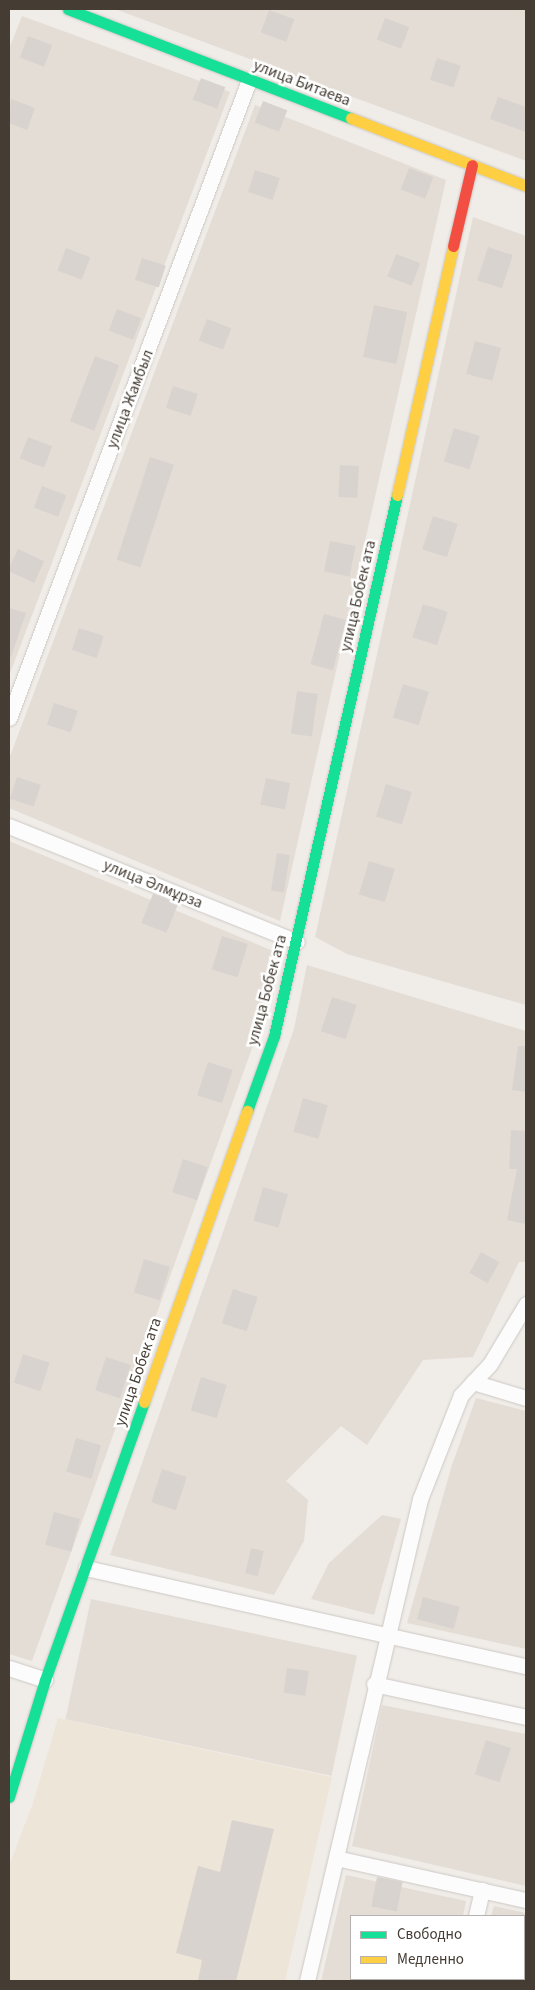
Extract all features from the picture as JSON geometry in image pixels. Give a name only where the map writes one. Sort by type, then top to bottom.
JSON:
[{"type":"street","name":"улица Битаева","points":[[68,9],[526,186]]},
{"type":"street","name":"улица Жамбыл","points":[[9,718],[249,80]]},
{"type":"street","name":"улица Бобек ата","points":[[9,1797],[46,1680],[274,1036],[297,942],[472,166]]},
{"type":"street","name":"улица Әлмұрза","points":[[9,826],[297,942]]},
{"type":"street","points":[[307,1981],[374,1684],[420,1499],[461,1394],[490,1364],[526,1304]]},
{"type":"street","points":[[473,1382],[526,1398]]},
{"type":"street","points":[[86,1568],[526,1666]]},
{"type":"street","points":[[9,1668],[46,1680]]},
{"type":"street","points":[[374,1684],[526,1717]]},
{"type":"street","points":[[336,1858],[526,1900]]},
{"type":"street","points":[[476,1915],[482,1890]]},
{"type":"shaded area","points":[[115,9],[526,9],[526,161],[131,15]]},
{"type":"shaded area","points":[[22,16],[230,92],[9,676],[9,49]]},
{"type":"shaded area","points":[[255,105],[446,180],[280,921],[9,808],[9,759]]},
{"type":"shaded area","points":[[473,217],[526,236],[526,1005],[347,954],[315,937]]},
{"type":"shaded area","points":[[9,841],[278,953],[256,1037],[32,1661],[9,1654]]},
{"type":"shaded area","points":[[307,965],[526,1031],[526,1262],[519,1262],[473,1357],[423,1360],[367,1445],[341,1426],[286,1481],[308,1500],[304,1541],[274,1595],[110,1555],[294,1029]]},
{"type":"shaded area","points":[[476,1398],[526,1411],[526,1649],[407,1623],[452,1465]]},
{"type":"shaded area","points":[[382,1515],[401,1519],[374,1615],[311,1599],[329,1563]]},
{"type":"shaded area","points":[[91,1599],[357,1656],[331,1776],[65,1719]]},
{"type":"shaded area","points":[[382,1705],[526,1734],[526,1886],[352,1846]]},
{"type":"shaded area","points":[[58,1718],[332,1777],[285,1981],[9,1981],[9,1866],[33,1803]]},
{"type":"shaded area","points":[[346,1875],[466,1901],[463,1915],[350,1915],[350,1980],[449,1981],[321,1981]]},
{"type":"shaded area","points":[[494,1906],[526,1913],[526,1981],[477,1981],[525,1980],[525,1915],[491,1915]]},
{"type":"building","points":[[269,10],[294,19],[286,42],[261,33]]},
{"type":"building","points":[[385,18],[409,27],[401,49],[377,39]]},
{"type":"building","points":[[28,36],[52,45],[44,67],[20,57]]},
{"type":"building","points":[[437,58],[461,66],[454,88],[430,80]]},
{"type":"building","points":[[201,78],[225,87],[217,109],[193,99]]},
{"type":"building","points":[[498,97],[526,107],[526,132],[490,119]]},
{"type":"building","points":[[11,99],[35,108],[27,130],[9,123]]},
{"type":"building","points":[[263,101],[287,110],[279,132],[255,122]]},
{"type":"building","points":[[409,168],[433,177],[425,199],[401,189]]},
{"type":"building","points":[[255,170],[280,178],[273,200],[248,192]]},
{"type":"building","points":[[488,247],[513,255],[502,288],[477,280]]},
{"type":"building","points":[[66,248],[90,257],[82,280],[57,270]]},
{"type":"building","points":[[396,254],[420,263],[412,286],[387,276]]},
{"type":"building","points":[[142,258],[166,266],[159,288],[135,280]]},
{"type":"building","points":[[374,305],[407,312],[396,364],[363,357]]},
{"type":"building","points":[[117,309],[141,318],[133,340],[109,330]]},
{"type":"building","points":[[207,319],[231,328],[223,350],[199,340]]},
{"type":"building","points":[[475,341],[501,348],[492,381],[466,374]]},
{"type":"building","points":[[95,356],[119,365],[94,431],[70,421]]},
{"type":"building","points":[[173,386],[198,394],[191,416],[166,408]]},
{"type":"building","points":[[454,428],[480,436],[470,469],[444,461]]},
{"type":"building","points":[[28,437],[52,446],[44,468],[20,458]]},
{"type":"building","points":[[150,457],[174,465],[140,567],[117,560]]},
{"type":"building","points":[[340,465],[359,466],[357,498],[338,497]]},
{"type":"building","points":[[42,486],[66,495],[58,517],[34,507]]},
{"type":"building","points":[[433,516],[458,524],[447,557],[422,549]]},
{"type":"building","points":[[330,541],[356,546],[350,576],[324,571]]},
{"type":"building","points":[[18,549],[44,561],[34,583],[9,571]]},
{"type":"building","points":[[423,604],[448,612],[437,645],[412,637]]},
{"type":"building","points":[[9,608],[26,613],[11,657],[9,656]]},
{"type":"building","points":[[324,614],[346,620],[333,670],[311,664]]},
{"type":"building","points":[[79,628],[104,636],[97,658],[72,650]]},
{"type":"building","points":[[403,684],[429,692],[419,725],[393,717]]},
{"type":"building","points":[[297,691],[318,694],[312,737],[291,734]]},
{"type":"building","points":[[54,703],[78,711],[71,733],[47,725]]},
{"type":"building","points":[[17,777],[41,785],[34,807],[10,799]]},
{"type":"building","points":[[266,778],[290,783],[285,810],[260,804]]},
{"type":"building","points":[[386,784],[412,792],[402,824],[376,817]]},
{"type":"building","points":[[277,853],[290,855],[284,893],[271,891]]},
{"type":"building","points":[[369,861],[395,869],[385,902],[359,894]]},
{"type":"building","points":[[153,894],[178,904],[166,933],[141,923]]},
{"type":"building","points":[[222,936],[248,944],[238,977],[212,969]]},
{"type":"building","points":[[332,997],[357,1005],[346,1039],[321,1031]]},
{"type":"building","points":[[518,1046],[526,1046],[526,1092],[512,1090]]},
{"type":"building","points":[[208,1062],[233,1070],[222,1103],[197,1095]]},
{"type":"building","points":[[303,1098],[328,1105],[318,1139],[293,1132]]},
{"type":"building","points":[[511,1130],[526,1131],[526,1224],[507,1220],[517,1169],[509,1169]]},
{"type":"building","points":[[183,1159],[208,1167],[197,1200],[172,1192]]},
{"type":"building","points":[[263,1187],[288,1194],[278,1228],[253,1221]]},
{"type":"building","points":[[481,1252],[499,1262],[488,1283],[469,1273]]},
{"type":"building","points":[[144,1259],[170,1267],[160,1300],[134,1292]]},
{"type":"building","points":[[233,1289],[258,1297],[247,1331],[222,1323]]},
{"type":"building","points":[[23,1354],[50,1363],[40,1391],[14,1383]]},
{"type":"building","points":[[106,1357],[131,1365],[120,1398],[95,1390]]},
{"type":"building","points":[[201,1377],[227,1385],[217,1418],[191,1410]]},
{"type":"building","points":[[76,1438],[101,1445],[91,1479],[66,1472]]},
{"type":"building","points":[[162,1469],[187,1477],[176,1510],[151,1502]]},
{"type":"building","points":[[54,1512],[80,1519],[71,1552],[45,1545]]},
{"type":"building","points":[[251,1548],[264,1551],[258,1576],[245,1573]]},
{"type":"building","points":[[423,1597],[460,1607],[454,1629],[417,1619]]},
{"type":"building","points":[[287,1668],[309,1671],[305,1696],[284,1693]]},
{"type":"building","points":[[486,1740],[511,1748],[500,1782],[475,1774]]},
{"type":"building","points":[[232,1820],[274,1829],[236,1981],[198,1981],[202,1960],[176,1953],[198,1866],[220,1872]]},
{"type":"building","points":[[377,1877],[403,1882],[397,1911],[371,1906]]},
{"type":"traffic: fast","points":[[68,9],[351,118]]},
{"type":"traffic: fast","points":[[247,1111],[274,1036],[397,495]]},
{"type":"traffic: fast","points":[[9,1797],[45,1680],[144,1402]]},
{"type":"traffic: slow","points":[[351,118],[526,186]]},
{"type":"traffic: slow","points":[[397,495],[453,246]]},
{"type":"traffic: slow","points":[[144,1402],[247,1111]]},
{"type":"traffic: jam","points":[[453,246],[472,165]]}]
